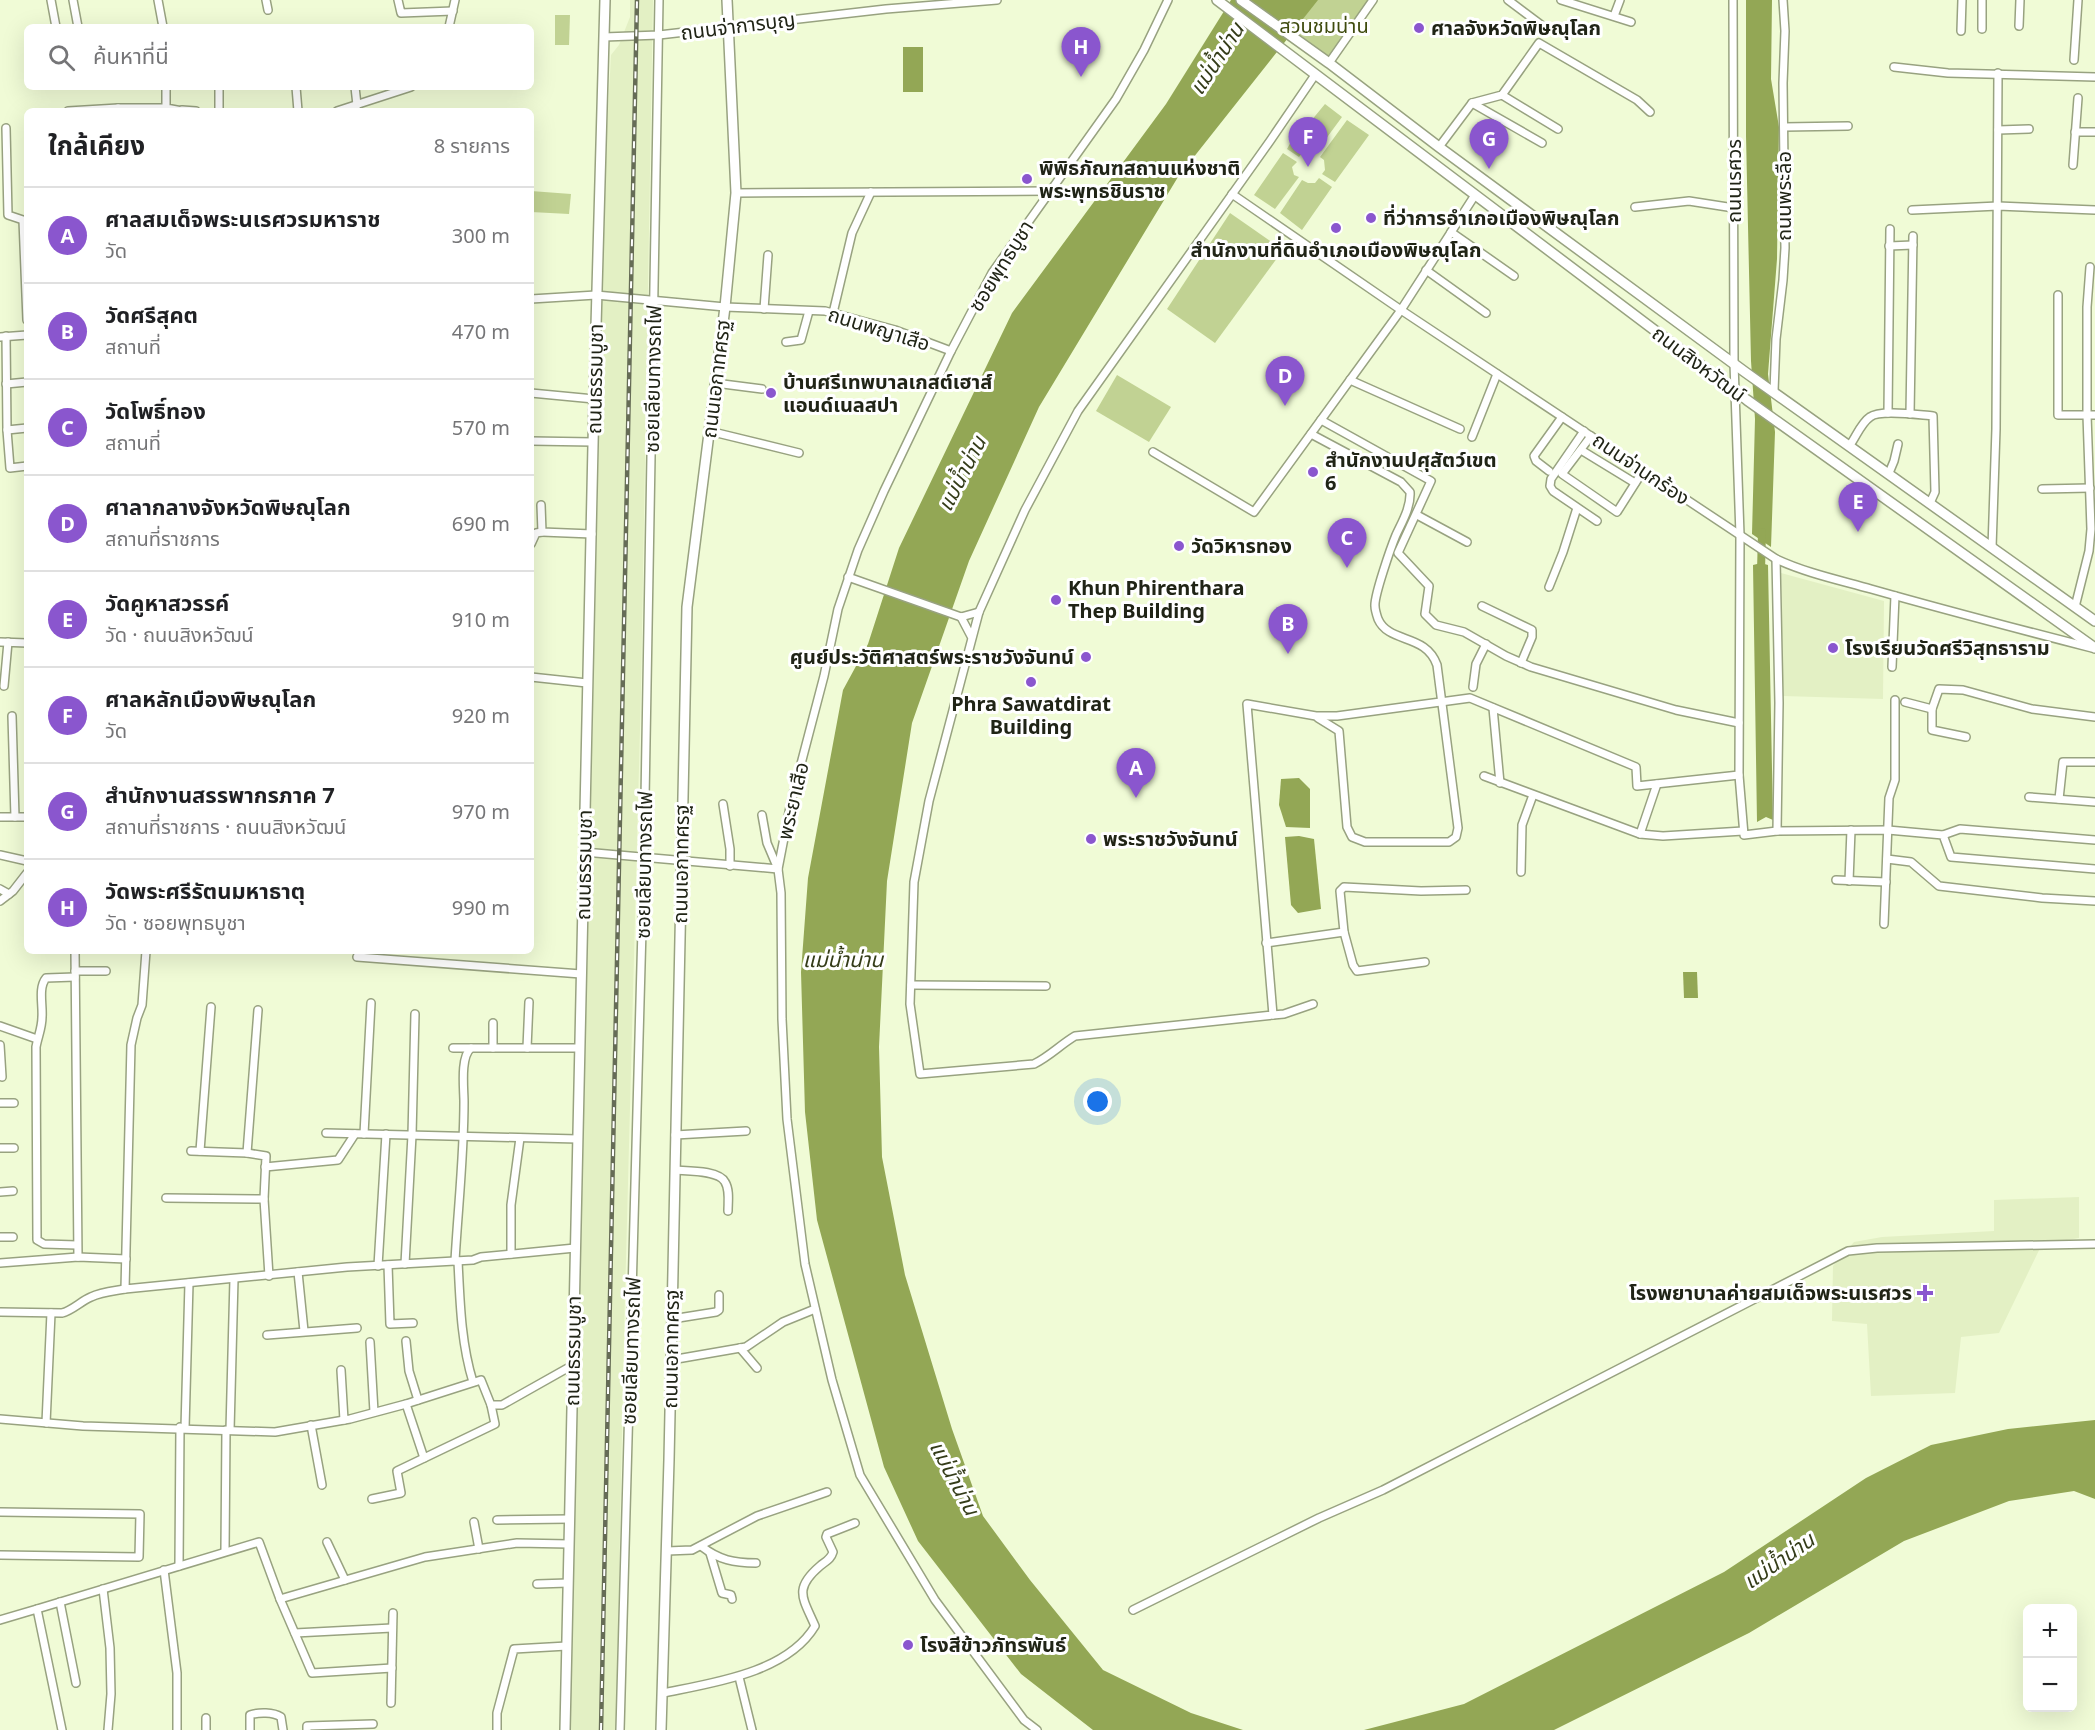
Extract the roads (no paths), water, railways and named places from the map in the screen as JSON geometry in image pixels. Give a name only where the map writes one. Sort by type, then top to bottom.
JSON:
[{"type":"main road","name":"ถนนธรรมบูชา","points":[[565,1730],[596,294],[605,0]]},
{"type":"main road","name":"ถนนเอกาทศรฐ","points":[[661,1730],[667,1551],[687,607],[725,307],[736,193],[727,0]]},
{"type":"main road","name":"ถนนสิงหวัฒน์","points":[[1217,0],[1736,392],[2095,648]]},
{"type":"main road","name":"ถนนสิงหวัฒน์","points":[[1241,0],[1745,372],[2095,621]]},
{"type":"main road","points":[[1475,195],[1485,182]]},
{"type":"street","points":[[51,0],[55,24]]},
{"type":"street","points":[[73,0],[77,24]]},
{"type":"street","points":[[158,0],[162,24]]},
{"type":"street","points":[[266,0],[268,10]]},
{"type":"street","points":[[398,0],[401,13],[453,11]]},
{"type":"street","points":[[450,24],[455,0]]},
{"type":"street","name":"ซอยเลียบทางรถไฟ","points":[[620,1730],[644,856],[659,0]]},
{"type":"street","name":"ถนนจ่าการบุญ","points":[[604,37],[659,35],[886,9],[997,0]]},
{"type":"street","name":"ซอยพุทธบูชา","points":[[951,351],[992,273],[1116,99],[1168,0]]},
{"type":"street","points":[[1329,63],[1373,0]]},
{"type":"street","points":[[1508,0],[1544,27]]},
{"type":"street","points":[[1562,0],[1631,22]]},
{"type":"street","points":[[1614,16],[1620,0]]},
{"type":"street","name":"ถนนเรศวร","points":[[1733,0],[1734,363],[1740,535],[1738,775],[1744,833]]},
{"type":"street","name":"ถนนพระลือ","points":[[1774,391],[1776,339],[1785,248],[1783,0]]},
{"type":"street","points":[[1961,32],[1962,0]]},
{"type":"street","points":[[1982,0],[1982,29]]},
{"type":"street","points":[[2019,26],[2020,0]]},
{"type":"street","points":[[2074,60],[2078,0]]},
{"type":"street","points":[[1439,147],[1472,103],[1502,95],[1539,43],[1637,100],[1650,111]]},
{"type":"street","points":[[1894,67],[1948,73],[2095,77]]},
{"type":"street","points":[[1312,73],[1270,141],[1078,411],[1025,510],[979,612],[929,801],[914,882],[910,1004],[920,1074],[1034,1064],[1050,1056],[1061,1044],[1075,1036],[1284,1014],[1313,1004]]},
{"type":"street","points":[[1992,548],[1996,429],[1998,74]]},
{"type":"street","points":[[166,90],[166,108]]},
{"type":"street","points":[[219,90],[219,108]]},
{"type":"street","points":[[296,90],[298,108]]},
{"type":"street","points":[[355,90],[357,105]]},
{"type":"street","points":[[347,108],[402,90]]},
{"type":"street","points":[[1502,95],[1558,129]]},
{"type":"street","points":[[2073,165],[2078,98]]},
{"type":"street","points":[[1472,103],[1542,143]]},
{"type":"street","points":[[1784,128],[1848,126]]},
{"type":"street","points":[[6,128],[8,215],[23,220],[24,245]]},
{"type":"street","points":[[1998,130],[2030,129]]},
{"type":"street","points":[[2075,132],[2095,132]]},
{"type":"street","points":[[736,193],[1050,191]]},
{"type":"street","points":[[833,313],[852,233],[871,192]]},
{"type":"street","name":"ถนนจ่านกร้อง","points":[[1232,194],[1401,310],[1776,560],[1792,567],[1895,596],[2053,639],[2095,648]]},
{"type":"street","points":[[1153,452],[1254,512],[1401,310],[1475,195]]},
{"type":"street","points":[[1635,207],[1689,201],[1734,208]]},
{"type":"street","points":[[1912,210],[1998,206],[2095,210]]},
{"type":"street","points":[[1888,413],[1890,229]]},
{"type":"street","points":[[1451,232],[1514,276]]},
{"type":"street","points":[[1910,414],[1913,236]]},
{"type":"street","points":[[1889,246],[1913,245]]},
{"type":"street","points":[[764,309],[768,255]]},
{"type":"street","points":[[2075,607],[2089,551],[2091,529],[2091,437],[2087,415],[2087,307],[2090,267]]},
{"type":"street","points":[[1426,270],[1486,313]]},
{"type":"street","name":"ถนนพญาเสือ","points":[[534,299],[596,294],[725,307],[833,313],[895,330],[951,351],[884,491],[849,577],[838,609],[832,639]]},
{"type":"street","points":[[2058,295],[2058,415],[2095,415]]},
{"type":"street","points":[[786,342],[801,340],[809,311]]},
{"type":"street","points":[[24,335],[3,337],[10,468],[24,466]]},
{"type":"street","points":[[1472,437],[1497,374]]},
{"type":"street","points":[[1350,380],[1460,429]]},
{"type":"street","points":[[6,384],[24,382]]},
{"type":"street","points":[[715,383],[762,389]]},
{"type":"street","points":[[534,393],[594,399]]},
{"type":"street","points":[[1850,445],[1868,418],[1874,414],[1933,416],[1935,492],[1930,503]]},
{"type":"street","points":[[1549,471],[1537,462],[1534,456],[1562,417]]},
{"type":"street","points":[[1321,420],[1431,481],[1398,553],[1429,586],[1425,614],[1436,625],[1464,632],[1521,663],[1551,673],[1676,710],[1739,723]]},
{"type":"street","points":[[7,430],[24,428]]},
{"type":"street","points":[[709,431],[799,453]]},
{"type":"street","points":[[1584,431],[1551,479],[1550,485],[1553,491],[1597,521]]},
{"type":"street","points":[[1311,434],[1401,482],[1410,492],[1410,502],[1391,546],[1374,604],[1378,620],[1385,629],[1423,646],[1433,654],[1437,665],[1458,828],[1456,837],[1449,842],[1365,842],[1352,837],[1347,827],[1339,731],[1316,716]]},
{"type":"street","points":[[1591,436],[1562,474],[1617,512],[1643,471]]},
{"type":"street","points":[[534,441],[593,442]]},
{"type":"street","points":[[1889,474],[1898,444]]},
{"type":"street","points":[[1581,450],[1635,483]]},
{"type":"street","points":[[2042,489],[2090,488]]},
{"type":"street","points":[[541,505],[542,532]]},
{"type":"street","points":[[1550,587],[1577,508]]},
{"type":"street","points":[[1417,515],[1467,542]]},
{"type":"street","points":[[534,538],[536,534],[542,532],[592,534]]},
{"type":"street","points":[[1776,560],[1779,703],[1777,831]]},
{"type":"street","points":[[849,577],[961,617],[979,612]]},
{"type":"street","points":[[1892,667],[1895,596]]},
{"type":"street","points":[[1482,606],[1532,630],[1532,637],[1521,663]]},
{"type":"street","points":[[961,617],[971,636]]},
{"type":"street","name":"พระยาเสือ","points":[[778,869],[791,802],[832,639]]},
{"type":"street","points":[[4,686],[4,642],[24,643]]},
{"type":"street","points":[[1473,687],[1476,664],[1486,644]]},
{"type":"street","points":[[534,677],[587,684]]},
{"type":"street","points":[[1966,737],[1932,730],[1932,709],[1939,689],[1963,690],[2032,709],[2095,717]]},
{"type":"street","points":[[1273,1015],[1247,704],[1316,716],[1337,716],[1470,698],[1636,767],[1637,786],[1738,775]]},
{"type":"street","points":[[1884,924],[1889,798],[1895,780],[1894,700]]},
{"type":"street","points":[[1905,702],[1932,709]]},
{"type":"street","points":[[1493,708],[1500,783]]},
{"type":"street","points":[[12,716],[15,817]]},
{"type":"street","points":[[2059,799],[2063,762],[2095,762]]},
{"type":"street","points":[[1484,777],[1640,834],[1663,836],[1777,831],[1888,830],[1943,836],[1960,829],[2095,840]]},
{"type":"street","points":[[1640,834],[1657,784]]},
{"type":"street","points":[[1521,872],[1522,825],[1533,795]]},
{"type":"street","points":[[2030,797],[2095,802]]},
{"type":"street","points":[[723,804],[730,849],[730,866]]},
{"type":"street","points":[[762,815],[767,843],[778,869],[781,893],[782,1019],[787,1119],[805,1264],[860,1475],[935,1600],[1024,1720],[1037,1730]]},
{"type":"street","points":[[0,817],[24,817]]},
{"type":"street","points":[[1849,881],[1851,830]]},
{"type":"street","points":[[1943,836],[1951,857],[2095,869]]},
{"type":"street","points":[[584,852],[778,869]]},
{"type":"street","points":[[0,855],[24,860]]},
{"type":"street","points":[[1887,859],[1911,862],[1939,886],[2042,898],[2095,901]]},
{"type":"street","points":[[0,901],[24,880]]},
{"type":"street","points":[[1836,880],[1886,882]]},
{"type":"street","points":[[1425,962],[1357,971],[1353,965],[1344,932],[1340,891],[1344,887],[1421,891],[1466,890]]},
{"type":"street","points":[[0,889],[9,894]]},
{"type":"street","points":[[1266,943],[1344,932]]},
{"type":"street","points":[[75,954],[78,1257]]},
{"type":"street","points":[[125,1289],[131,1045],[136,1018],[142,1005],[146,954]]},
{"type":"street","points":[[357,957],[581,974]]},
{"type":"street","points":[[77,1245],[44,1244],[37,1240],[36,1047],[42,1017],[43,981],[46,978],[106,970]]},
{"type":"street","points":[[911,985],[1046,986]]},
{"type":"street","points":[[527,1048],[530,1002]]},
{"type":"street","points":[[364,1134],[371,1003]]},
{"type":"street","points":[[200,1151],[211,1007]]},
{"type":"street","points":[[248,1153],[258,1010]]},
{"type":"street","points":[[405,1264],[412,1135],[415,1014]]},
{"type":"street","points":[[493,1048],[494,1023]]},
{"type":"street","points":[[0,1026],[37,1039]]},
{"type":"street","points":[[0,1044],[2,1077]]},
{"type":"street","points":[[453,1048],[580,1048]]},
{"type":"street","points":[[471,1048],[467,1050],[463,1078],[463,1136],[457,1261],[465,1358],[473,1382]]},
{"type":"street","points":[[0,1103],[14,1103]]},
{"type":"street","points":[[675,1135],[746,1131]]},
{"type":"street","points":[[326,1133],[578,1139]]},
{"type":"street","points":[[265,1167],[338,1160],[355,1134]]},
{"type":"street","points":[[378,1266],[386,1134]]},
{"type":"street","points":[[511,1254],[511,1205],[520,1138]]},
{"type":"street","points":[[0,1148],[14,1148]]},
{"type":"street","points":[[191,1151],[266,1156],[264,1199],[269,1276]]},
{"type":"street","points":[[675,1170],[711,1173],[721,1177],[728,1191],[728,1211]]},
{"type":"street","points":[[0,1192],[13,1191]]},
{"type":"street","points":[[166,1198],[264,1199]]},
{"type":"street","points":[[0,1237],[14,1237]]},
{"type":"street","points":[[1133,1610],[1319,1518],[1383,1490],[1848,1251],[1877,1248],[2095,1244]]},
{"type":"street","points":[[0,1312],[69,1311],[94,1295],[125,1289],[298,1272],[457,1261],[575,1248]]},
{"type":"street","points":[[0,1263],[78,1257],[126,1259]]},
{"type":"street","points":[[388,1265],[390,1324],[413,1323]]},
{"type":"street","points":[[298,1272],[304,1331]]},
{"type":"street","points":[[225,1551],[234,1279]]},
{"type":"street","points":[[179,1566],[182,1428],[189,1283]]},
{"type":"street","points":[[672,1319],[716,1312],[719,1310],[719,1295]]},
{"type":"street","points":[[671,1360],[746,1347],[783,1322],[815,1309]]},
{"type":"street","points":[[46,1423],[51,1313]]},
{"type":"street","points":[[267,1335],[357,1328]]},
{"type":"street","points":[[406,1341],[409,1371],[418,1400]]},
{"type":"street","points":[[370,1342],[374,1412]]},
{"type":"street","points":[[740,1348],[757,1368]]},
{"type":"street","points":[[491,1406],[502,1405],[512,1400],[573,1365]]},
{"type":"street","points":[[341,1370],[344,1420]]},
{"type":"street","points":[[0,1419],[83,1426],[275,1432],[344,1420],[406,1404],[481,1380],[495,1424],[397,1471],[401,1493],[372,1499]]},
{"type":"street","points":[[406,1404],[424,1458]]},
{"type":"street","points":[[311,1425],[322,1485]]},
{"type":"street","points":[[667,1551],[692,1550],[757,1516],[827,1492]]},
{"type":"street","points":[[0,1512],[140,1514],[139,1557],[0,1555]]},
{"type":"street","points":[[497,1520],[570,1519]]},
{"type":"street","points":[[474,1522],[479,1549]]},
{"type":"street","points":[[663,1693],[740,1677],[788,1654],[811,1633],[815,1626],[802,1596],[803,1585],[813,1572],[831,1558],[833,1552],[826,1538],[827,1534],[855,1523]]},
{"type":"street","points":[[0,1620],[259,1542],[280,1599],[312,1673],[392,1668]]},
{"type":"street","points":[[327,1542],[345,1580]]},
{"type":"street","points":[[280,1599],[425,1557],[517,1543],[569,1544]]},
{"type":"street","points":[[701,1546],[727,1562],[756,1563]]},
{"type":"street","points":[[710,1553],[722,1593],[731,1595],[732,1599]]},
{"type":"street","points":[[164,1570],[177,1672],[177,1730]]},
{"type":"street","points":[[537,1584],[568,1583]]},
{"type":"street","points":[[103,1589],[110,1648],[111,1694],[108,1730]]},
{"type":"street","points":[[60,1602],[76,1683]]},
{"type":"street","points":[[37,1609],[62,1730]]},
{"type":"street","points":[[391,1703],[393,1613]]},
{"type":"street","points":[[295,1633],[392,1628]]},
{"type":"street","points":[[497,1730],[497,1713],[514,1649],[567,1646]]},
{"type":"street","points":[[740,1677],[752,1730]]},
{"type":"street","points":[[250,1730],[250,1715],[275,1714],[281,1717],[283,1730]]},
{"type":"street","points":[[206,1718],[206,1730]]},
{"type":"street","points":[[307,1730],[307,1726],[373,1724]]},
{"type":"water","name":"แม่น้ำน่าน","points":[[1231,0],[1318,0],[1178,177],[1039,407],[969,561],[912,723],[887,881],[879,1047],[882,1157],[905,1275],[952,1429],[983,1516],[1030,1580],[1103,1670],[1191,1713],[1243,1730],[1093,1730],[1021,1674],[918,1541],[884,1467],[817,1220],[805,1112],[801,972],[808,878],[843,690],[868,644],[899,548],[1012,313],[1166,104]]},
{"type":"water","points":[[1746,0],[1772,0],[1771,79],[1779,127],[1777,259],[1768,374],[1775,432],[1771,547],[1752,534],[1755,419],[1751,361],[1746,136]]},
{"type":"water","points":[[903,47],[923,47],[923,92],[903,92]]},
{"type":"water","points":[[1761,563],[1768,565],[1773,820],[1766,817],[1757,822],[1753,565]]},
{"type":"water","points":[[1299,778],[1310,789],[1310,828],[1286,827],[1279,805],[1281,779]]},
{"type":"water","points":[[1299,836],[1314,839],[1321,909],[1298,913],[1291,905],[1285,837]]},
{"type":"water","points":[[1683,972],[1697,972],[1698,998],[1684,998]]},
{"type":"water","name":"แม่น้ำน่าน","points":[[2095,1420],[2095,1499],[2074,1491],[2009,1501],[1904,1541],[1749,1633],[1554,1730],[1364,1730],[1464,1704],[1724,1572],[1866,1478],[1931,1445],[2008,1429]]},
{"type":"waterway","points":[[1761,571],[1762,532]]},
{"type":"railway","points":[[601,1730],[637,0]]},
{"type":"place","name":"ศาลจังหวัดพิษณุโลก","points":[[1419,28]]},
{"type":"place","name":"วัดพระศรีรัตนมหาธาตุ","points":[[1081,77]]},
{"type":"place","name":"ศาลหลักเมืองพิษณุโลก","points":[[1308,167]]},
{"type":"place","name":"สำนักงานสรรพากรภาค 7","points":[[1489,169]]},
{"type":"place","name":"พิพิธภัณฑสถานแห่งชาติ พระพุทธชินราช","points":[[1027,179]]},
{"type":"place","name":"ที่ว่าการอำเภอเมืองพิษณุโลก","points":[[1371,218]]},
{"type":"place","name":"สำนักงานที่ดินอำเภอเมืองพิษณุโลก","points":[[1336,228]]},
{"type":"place","name":"บ้านศรีเทพบาลเกสต์เฮาส์ แอนด์เนลสปา","points":[[771,393]]},
{"type":"place","name":"ศาลากลางจังหวัดพิษณุโลก","points":[[1285,406]]},
{"type":"place","name":"สำนักงานปศุสัตว์เขต 6","points":[[1313,472]]},
{"type":"place","name":"วัดคูหาสวรรค์","points":[[1858,532]]},
{"type":"place","name":"วัดวิหารทอง","points":[[1179,546]]},
{"type":"place","name":"วัดโพธิ์ทอง","points":[[1347,568]]},
{"type":"place","name":"Khun Phirenthara Thep Building","points":[[1056,600]]},
{"type":"place","name":"โรงเรียนวัดศรีวิสุทธาราม","points":[[1833,648]]},
{"type":"place","name":"วัดศรีสุคต","points":[[1288,654]]},
{"type":"place","name":"ศูนย์ประวัติศาสตร์พระราชวังจันทน์","points":[[1086,657]]},
{"type":"place","name":"Phra Sawatdirat Building","points":[[1031,682]]},
{"type":"place","name":"ศาลสมเด็จพระนเรศวรมหาราช","points":[[1136,798]]},
{"type":"place","name":"พระราชวังจันทน์","points":[[1091,839]]},
{"type":"place","name":"โรงพยาบาลค่ายสมเด็จพระนเรศวร","points":[[1925,1293]]},
{"type":"place","name":"โรงสีข้าวภัทรพันธ์","points":[[908,1645]]},
{"type":"park label","name":"สวนชมน่าน","points":[[1324,26]]}]
